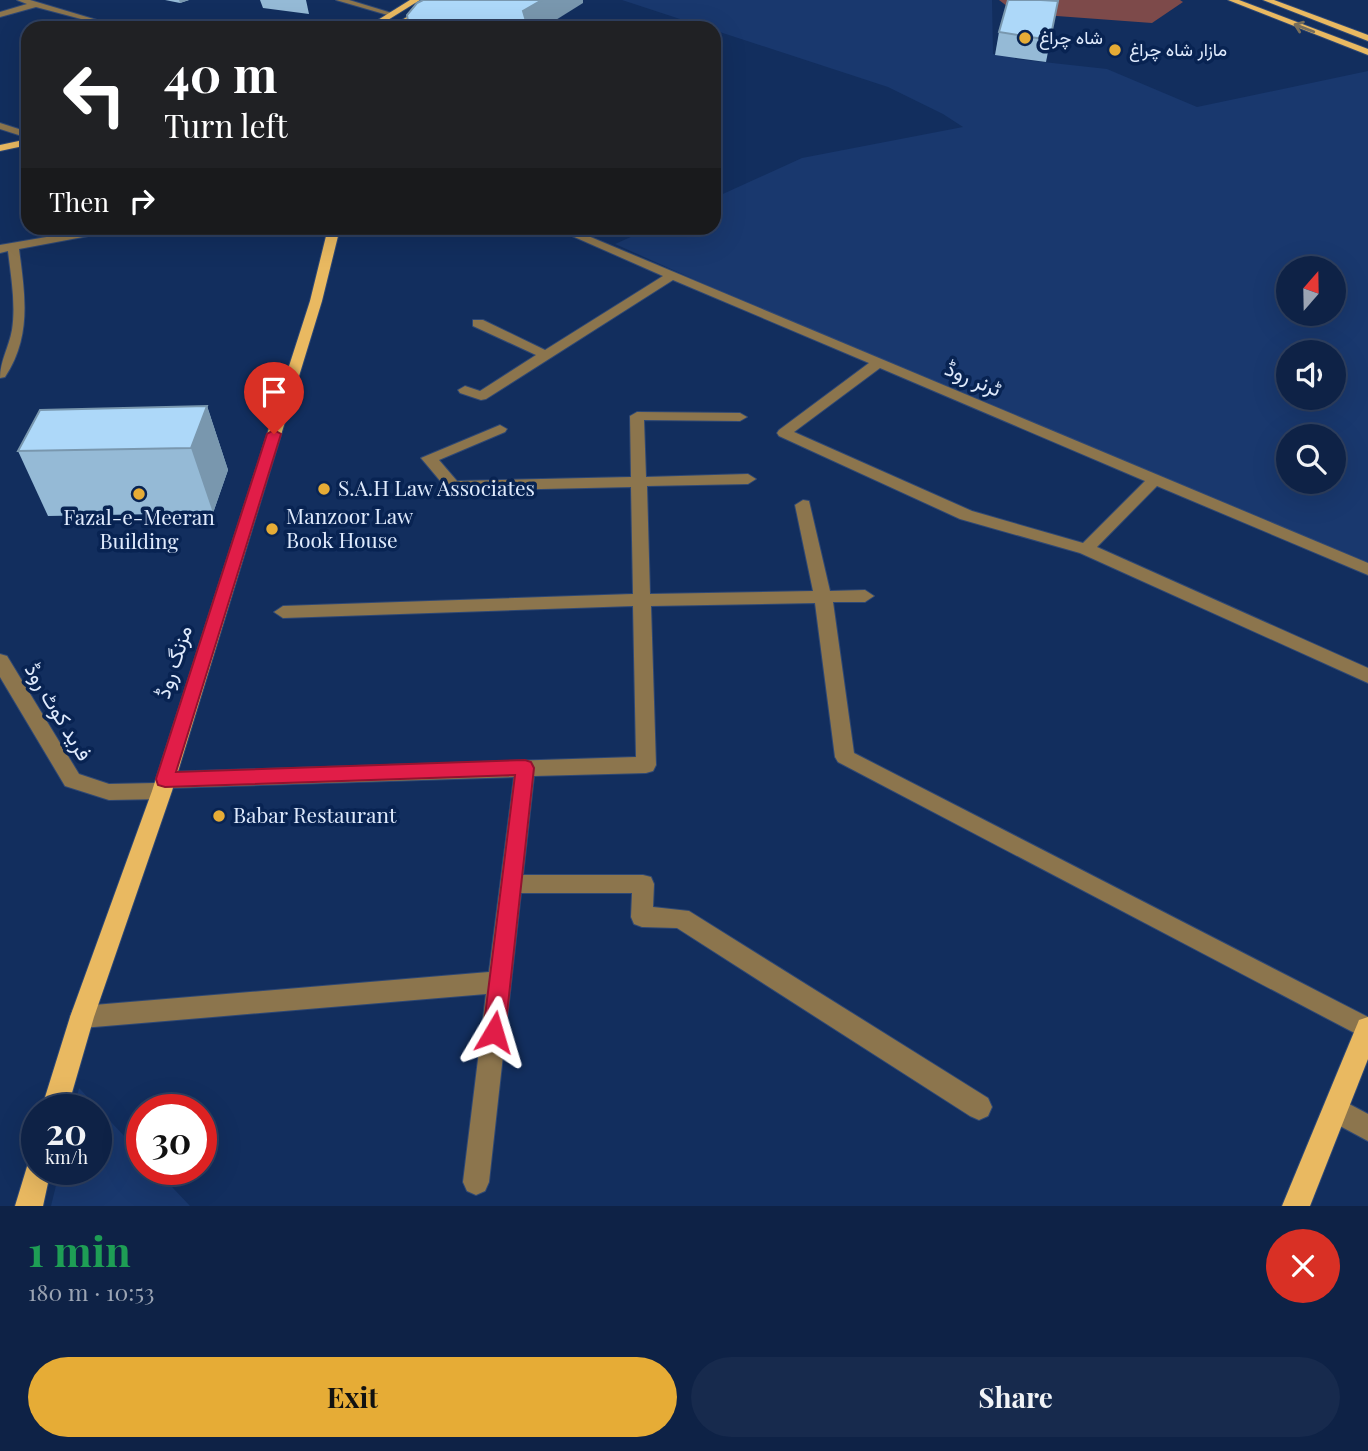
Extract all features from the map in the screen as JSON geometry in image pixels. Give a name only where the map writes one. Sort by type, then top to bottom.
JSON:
[{"type":"main road","points":[[380,21],[416,0]]},
{"type":"main road","points":[[405,21],[440,0]]},
{"type":"main road","points":[[1232,0],[1368,52]]},
{"type":"main road","points":[[1267,0],[1368,38]]},
{"type":"main road","points":[[0,148],[21,144]]},
{"type":"main road","name":"مزنگ روڈ","points":[[59,1094],[82,1017],[163,785],[316,301],[332,235]]},
{"type":"main road","points":[[1296,1206],[1368,1029]]},
{"type":"main road","points":[[29,1206],[34,1185]]},
{"type":"street","points":[[21,0],[93,20],[91,21]]},
{"type":"street","points":[[340,0],[391,14]]},
{"type":"street","points":[[0,15],[36,4]]},
{"type":"street","points":[[0,126],[21,133]]},
{"type":"street","points":[[0,374],[16,347],[21,319],[7,248],[77,235]]},
{"type":"street","name":"ٹرنر روڈ","points":[[577,235],[1368,569]]},
{"type":"street","points":[[465,390],[481,396],[671,276]]},
{"type":"street","points":[[478,323],[547,355]]},
{"type":"street","points":[[879,362],[784,433],[966,515],[1086,549],[1368,676]]},
{"type":"street","points":[[642,600],[637,416],[740,417]]},
{"type":"street","points":[[500,429],[429,458],[453,486],[748,479]]},
{"type":"street","points":[[1086,549],[1154,479]]},
{"type":"street","points":[[803,505],[823,596],[845,757],[1368,1029]]},
{"type":"street","points":[[283,612],[642,600],[865,596]]},
{"type":"street","name":"فرید کوٹ روڈ","points":[[0,661],[72,780],[109,792],[163,785],[646,765],[642,600]]},
{"type":"street","points":[[476,1182],[525,768]]},
{"type":"street","points":[[511,884],[643,884],[642,917],[681,918],[979,1107]]},
{"type":"street","points":[[82,1017],[499,982]]},
{"type":"street","points":[[1336,1110],[1368,1128]]},
{"type":"shaded area","points":[[622,0],[992,0],[993,54],[1107,69],[1197,107],[1368,71],[1368,563],[1155,479],[879,362],[615,244],[635,235],[721,235],[721,195],[802,158],[963,127],[888,87],[721,32],[721,21],[686,21]]},
{"type":"shaded area","points":[[999,0],[1183,2],[1152,23],[1016,13]]},
{"type":"shaded area","points":[[112,1123],[126,1138],[126,1185],[170,1185],[190,1206],[51,1206],[56,1185],[112,1185]]},
{"type":"building","points":[[423,0],[542,0],[523,11],[526,21],[408,21],[407,15]]},
{"type":"building","points":[[1008,0],[1058,1],[1050,40],[999,32]]},
{"type":"building","points":[[207,406],[191,448],[18,451],[40,410]]},
{"type":"place","name":"شاہ چراغ","points":[[1025,38]]},
{"type":"place","name":"مازار شاہ چراغ","points":[[1115,50]]},
{"type":"place","name":"S.A.H Law Associates","points":[[324,489]]},
{"type":"place","name":"Fazal-e-Meeran Building","points":[[139,494]]},
{"type":"place","name":"Manzoor Law Book House","points":[[272,529]]},
{"type":"place","name":"Babar Restaurant","points":[[219,816]]},
{"type":"route","points":[[274,434],[165,779],[525,768],[494,1032]]}]
